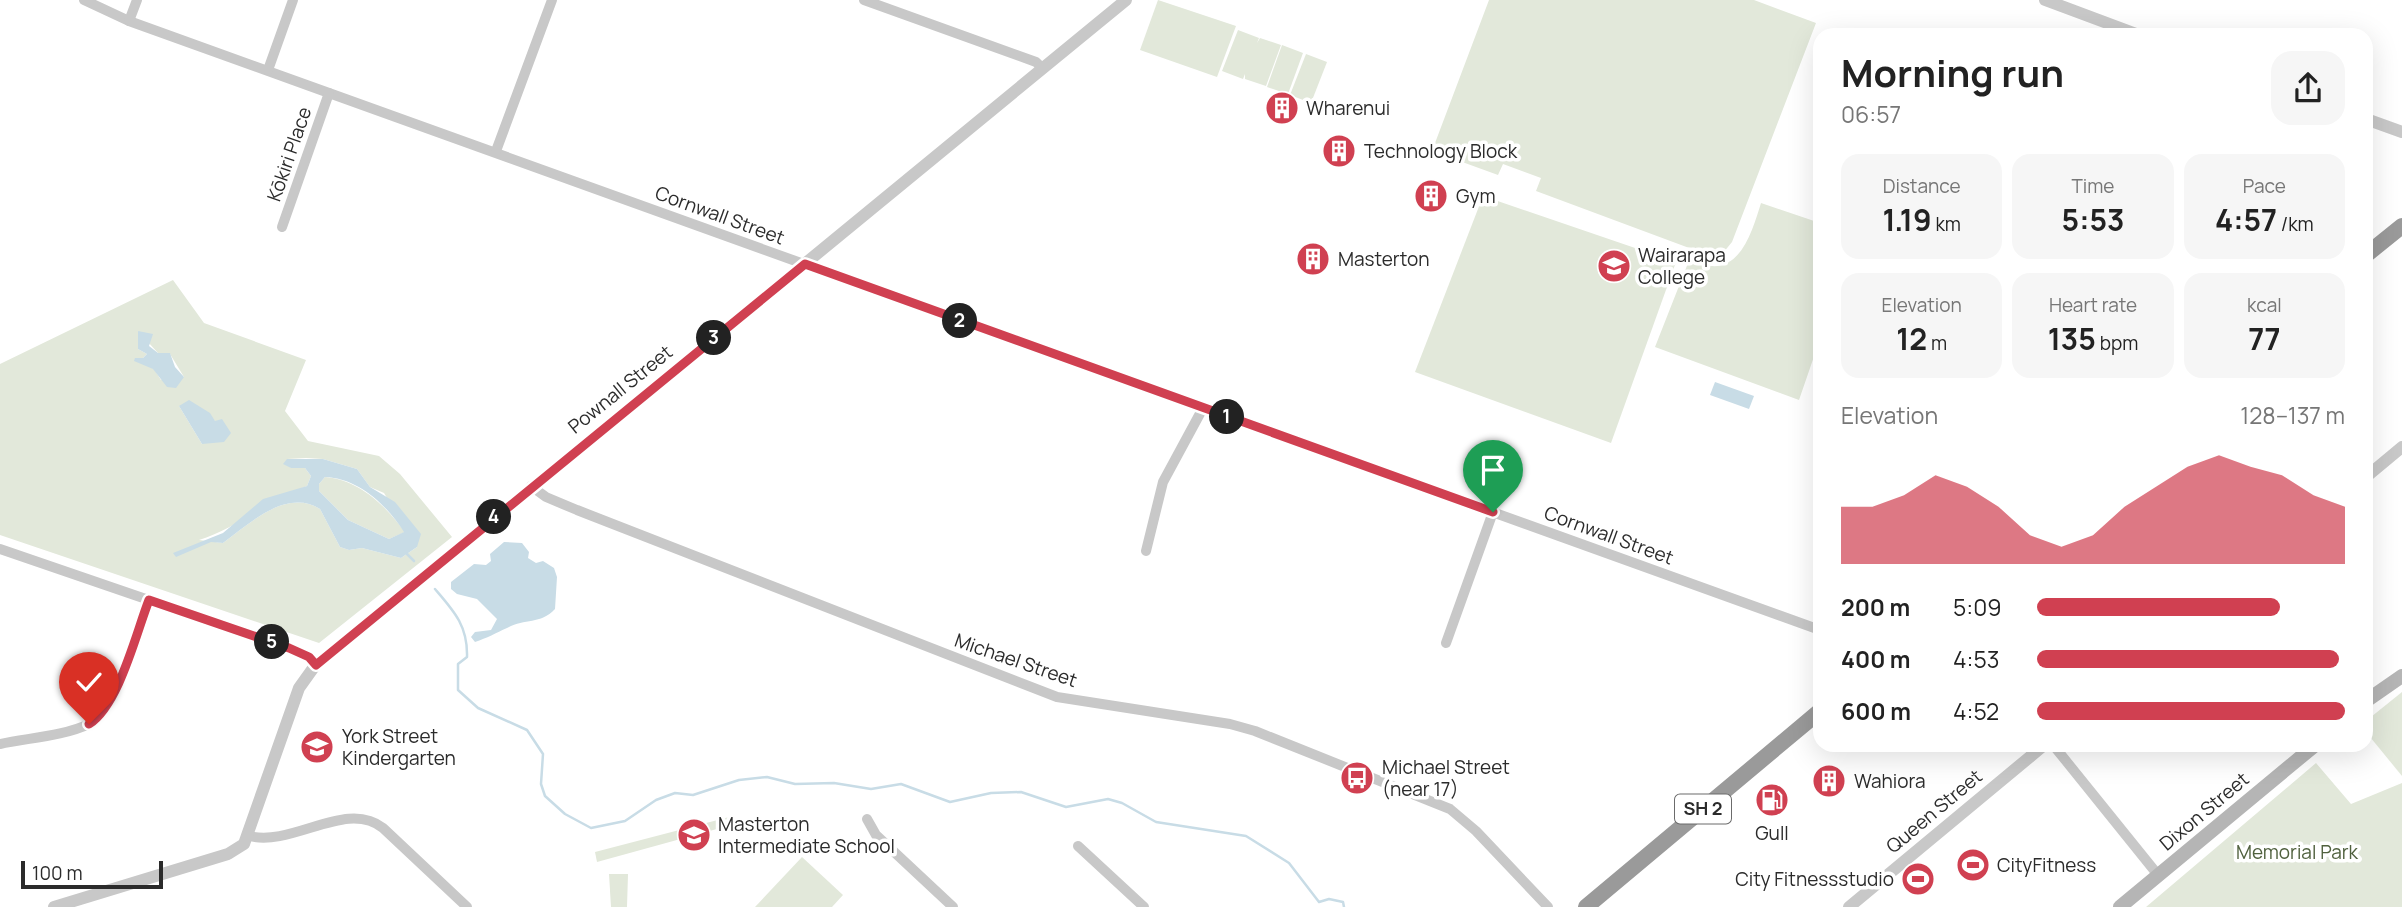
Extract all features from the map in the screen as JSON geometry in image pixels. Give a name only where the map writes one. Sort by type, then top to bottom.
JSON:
[{"type":"highway","points":[[2373,249],[2402,226]]},
{"type":"highway","name":"SH 2","points":[[1586,907],[1813,717]]},
{"type":"main road","points":[[2373,696],[2402,676]]},
{"type":"main road","name":"Dixon Street","points":[[2120,907],[2307,752]]},
{"type":"street","name":"Cornwall Street","points":[[84,0],[130,20],[329,93],[1813,627]]},
{"type":"street","points":[[130,20],[137,0]]},
{"type":"street","points":[[268,70],[293,0]]},
{"type":"street","points":[[496,151],[552,0]]},
{"type":"street","points":[[864,0],[1036,62],[1042,68]]},
{"type":"street","name":"Pownall Street","points":[[249,836],[299,688],[316,665],[1126,0]]},
{"type":"street","points":[[2045,0],[2120,28]]},
{"type":"street","name":"Kōkiri Place","points":[[282,227],[329,93]]},
{"type":"street","points":[[2373,122],[2402,132]]},
{"type":"street","points":[[1146,551],[1163,481],[1203,408]]},
{"type":"street","points":[[2373,471],[2402,447]]},
{"type":"street","name":"Michael Street","points":[[531,486],[546,497],[577,510],[1057,697],[1242,728],[1303,749],[1438,804],[1463,819],[1548,907]]},
{"type":"street","points":[[1446,643],[1493,512]]},
{"type":"street","points":[[0,549],[289,648],[309,657],[316,665]]},
{"type":"street","points":[[0,744],[77,728],[97,719],[110,701],[149,600]]},
{"type":"street","name":"Queen Street","points":[[1849,907],[2036,752]]},
{"type":"street","points":[[2059,752],[2158,875]]},
{"type":"street","points":[[54,907],[228,854],[244,844],[249,836],[266,841],[347,818],[367,818],[383,828],[467,907]]},
{"type":"street","points":[[867,819],[876,835],[953,907]]},
{"type":"street","points":[[1078,846],[1144,907]]},
{"type":"green space","points":[[1158,0],[1236,26],[1217,77],[1140,50]]},
{"type":"green space","points":[[1489,0],[1754,0],[1816,23],[1732,242],[1723,253],[1708,255],[1536,191],[1541,178],[1503,164],[1498,175],[1432,151]]},
{"type":"green space","points":[[1238,30],[1259,38],[1257,43],[1260,38],[1281,45],[1266,86],[1245,79],[1245,74],[1243,79],[1222,71]]},
{"type":"green space","points":[[1282,45],[1303,53],[1288,94],[1267,87]]},
{"type":"green space","points":[[1306,54],[1327,62],[1311,103],[1290,95]]},
{"type":"green space","points":[[1483,196],[1676,262],[1611,443],[1415,372]]},
{"type":"green space","points":[[1761,203],[1813,221],[1813,359],[1799,400],[1655,347],[1690,258],[1711,266],[1731,261],[1745,244]]},
{"type":"green space","points":[[173,280],[204,323],[306,360],[285,411],[308,441],[379,456],[400,474],[452,537],[319,643],[0,535],[0,364]],"holes":[[[138,331],[158,353],[170,354],[184,377],[161,380],[154,369],[135,358],[143,358],[147,354],[138,349]],[[179,406],[215,421],[202,444]],[[287,459],[323,459],[357,469],[370,487],[384,493],[417,547],[401,558],[362,548],[349,550],[340,547],[320,509],[294,503],[268,511],[223,543],[199,540],[307,486],[311,476],[305,468],[291,468]]]},
{"type":"green space","points":[[325,477],[349,483],[360,489],[389,512],[405,532],[389,539],[348,520],[319,491],[319,484]]},
{"type":"green space","points":[[2402,692],[2402,776],[2373,741],[2373,715]]},
{"type":"green space","name":"Memorial Park","points":[[2316,763],[2351,804],[2402,783],[2402,907],[2146,907]]},
{"type":"green space","points":[[733,816],[735,824],[597,862],[595,852]]},
{"type":"green space","points":[[802,857],[843,895],[832,907],[755,907]]},
{"type":"green space","points":[[609,874],[628,874],[627,907],[611,907]]},
{"type":"water","points":[[138,331],[153,334],[149,346],[158,353],[170,353],[175,367],[184,377],[176,388],[167,387],[153,369],[134,361],[135,358],[143,358],[147,354],[138,349]]},
{"type":"water","points":[[1715,382],[1754,396],[1749,409],[1710,395]]},
{"type":"water","points":[[189,400],[210,413],[215,421],[222,419],[231,433],[224,442],[202,444],[179,406]]},
{"type":"water","points":[[287,459],[323,459],[357,469],[370,487],[395,502],[421,534],[417,547],[401,558],[362,548],[349,550],[340,547],[320,509],[294,503],[268,511],[223,543],[211,542],[176,557],[173,553],[223,533],[263,499],[307,486],[311,476],[305,468],[291,468],[283,464]],"holes":[[[325,477],[349,482],[371,495],[389,512],[404,532],[389,539],[348,520],[319,491],[319,484]]]},
{"type":"water","points":[[504,542],[522,543],[529,552],[528,558],[536,563],[543,561],[554,568],[557,577],[555,609],[544,617],[513,625],[475,642],[471,637],[475,632],[491,630],[497,619],[477,599],[457,594],[451,589],[451,582],[474,564],[486,565],[491,561],[490,554]]},
{"type":"waterway","points":[[407,554],[414,561]]},
{"type":"waterway","points":[[435,589],[454,612],[465,636],[467,657],[458,664],[458,690],[478,708],[527,730],[543,754],[541,784],[545,796],[565,814],[591,828],[625,821],[656,800],[675,793],[693,795],[739,780],[767,777],[795,784],[834,783],[871,789],[901,784],[950,802],[991,793],[1021,792],[1066,807],[1108,799],[1122,803],[1156,822],[1246,836],[1289,863],[1319,902],[1329,899],[1343,902],[1344,907]]},
{"type":"place","name":"Wharenui","points":[[1282,108]]},
{"type":"place","name":"Technology Block","points":[[1339,151]]},
{"type":"place","name":"Gym","points":[[1431,196]]},
{"type":"place","name":"Masterton","points":[[1313,259]]},
{"type":"place","name":"Wairarapa College","points":[[1614,266]]},
{"type":"place","name":"York Street Kindergarten","points":[[317,747]]},
{"type":"place","name":"Michael Street (near 17)","points":[[1357,778]]},
{"type":"place","name":"Wahiora","points":[[1829,781]]},
{"type":"place","name":"Gull","points":[[1772,800]]},
{"type":"place","name":"Masterton Intermediate School","points":[[694,835]]},
{"type":"place","name":"CityFitness","points":[[1973,865]]},
{"type":"place","name":"City Fitnessstudio","points":[[1918,879]]},
{"type":"route","points":[[89,724],[97,719],[110,701],[149,600],[300,652],[316,665],[805,264],[1493,512]]}]
